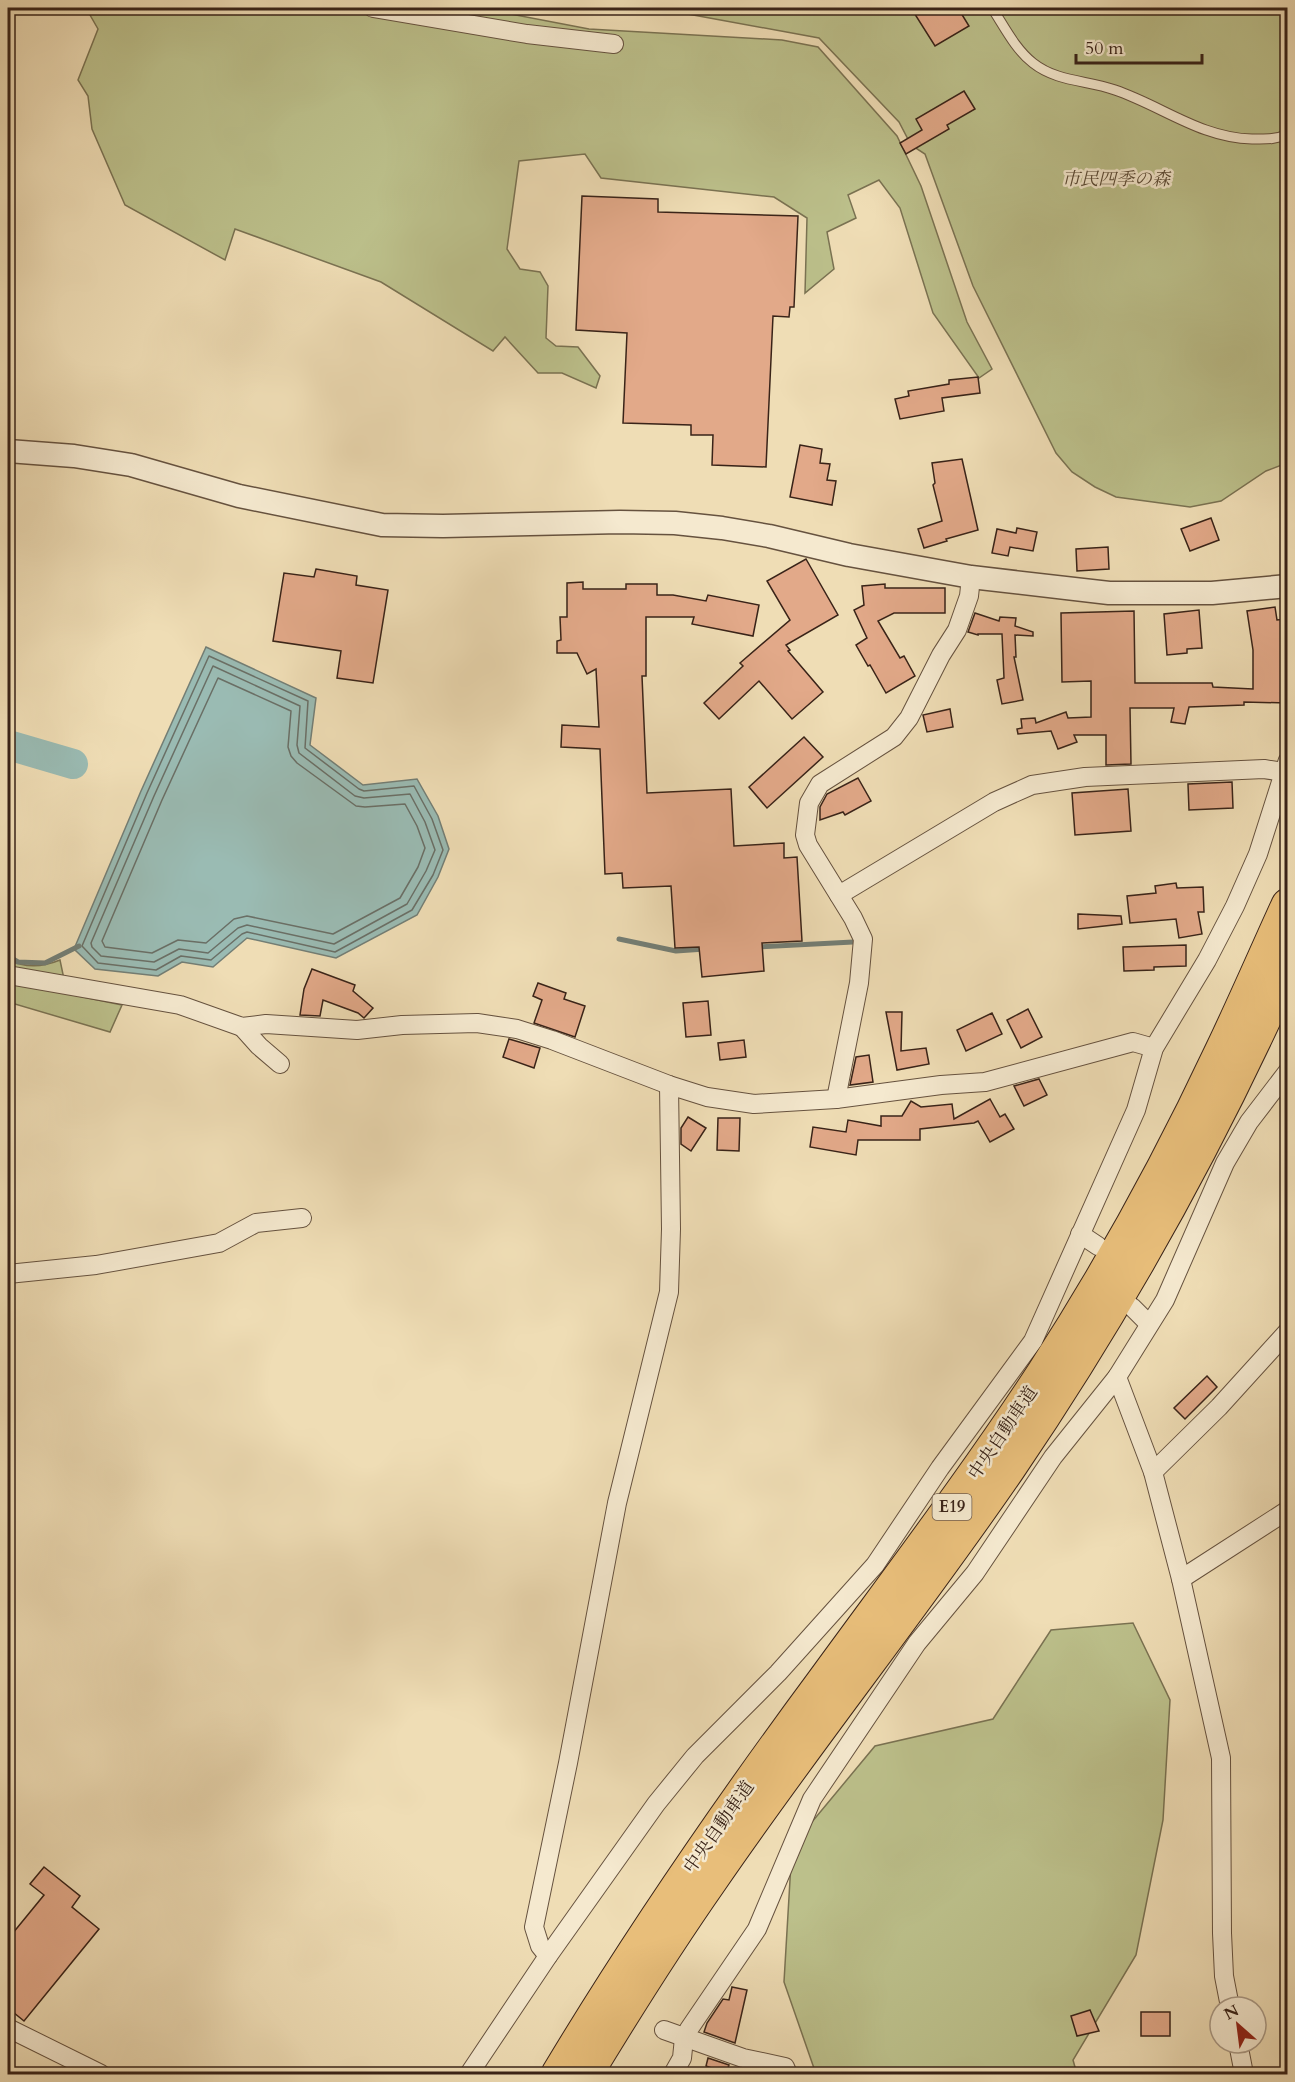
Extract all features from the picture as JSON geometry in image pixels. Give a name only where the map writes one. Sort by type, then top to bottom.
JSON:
[{"type":"highway","name":"中央自動車道","points":[[558,2074],[610,1986],[690,1867],[808,1702],[929,1540],[1045,1371],[1112,1260],[1161,1172],[1222,1051],[1287,904]]},
{"type":"highway","name":"中央自動車道","points":[[586,2074],[631,1999],[710,1880],[950,1553],[1066,1382],[1132,1275],[1184,1182],[1247,1058],[1287,967]]},
{"type":"street","points":[[373,8],[527,33],[614,44]]},
{"type":"street","points":[[8,451],[74,456],[131,465],[239,496],[382,525],[675,523],[769,536],[849,555],[971,577],[1109,593],[1212,593],[1287,586]]},
{"type":"street","points":[[836,1099],[859,983],[863,939],[808,845],[805,835],[809,803],[820,784],[894,737],[909,718],[941,655],[957,630],[969,596],[971,577]]},
{"type":"street","points":[[469,2074],[548,1956],[656,1804],[695,1756],[778,1673],[875,1565],[940,1468],[1033,1341],[1136,1110],[1154,1048],[1207,960],[1235,906],[1258,854],[1285,766],[1264,769],[1084,777],[1032,785],[994,802],[839,895]]},
{"type":"street","points":[[8,975],[180,1005],[242,1027],[266,1024],[357,1030],[402,1025],[477,1023],[517,1029],[707,1097],[754,1104],[836,1099],[941,1085],[985,1082],[1133,1042],[1154,1048]]},
{"type":"street","points":[[242,1027],[280,1064]]},
{"type":"street","points":[[673,2074],[682,2058],[684,2038],[757,1929],[812,1799],[917,1643],[975,1573],[1053,1457],[1118,1377],[1165,1300],[1225,1163],[1249,1122],[1287,1071]]},
{"type":"street","points":[[548,1956],[540,1946],[534,1927],[568,1763],[617,1503],[669,1292],[669,1084]]},
{"type":"street","points":[[8,1274],[96,1265],[177,1252],[219,1243],[256,1223],[302,1218]]},
{"type":"street","points":[[1080,1234],[1098,1246]]},
{"type":"street","points":[[1132,1307],[1149,1324]]},
{"type":"street","points":[[1153,1472],[1219,1407],[1287,1331]]},
{"type":"street","points":[[1118,1377],[1153,1472],[1181,1579],[1221,1758],[1222,1934],[1224,1976],[1228,1995]]},
{"type":"street","points":[[1181,1579],[1287,1510]]},
{"type":"street","points":[[8,2028],[101,2074]]},
{"type":"street","points":[[664,2030],[743,2058],[785,2067],[788,2074]]},
{"type":"street","points":[[1240,2055],[1244,2074]]},
{"type":"lane","points":[[992,8],[1022,53],[1043,70],[1067,80],[1111,88],[1130,95],[1197,129],[1222,137],[1276,139],[1287,134]]},
{"type":"green space","points":[[86,8],[479,8],[589,29],[782,40],[818,47],[897,136],[921,186],[967,322],[992,369],[979,378],[933,313],[900,208],[879,180],[848,195],[856,218],[827,232],[834,269],[805,293],[807,218],[774,197],[601,178],[585,154],[519,161],[507,249],[520,269],[540,272],[548,286],[546,338],[556,346],[578,347],[600,376],[596,388],[562,373],[538,373],[505,337],[493,351],[381,282],[235,229],[225,260],[125,205],[92,129],[88,96],[78,80],[98,29]]},
{"type":"green space","name":"市民四季の森","points":[[655,8],[1287,8],[1287,463],[1266,471],[1221,501],[1190,507],[1116,497],[1072,472],[1056,453],[973,286],[925,154],[911,145],[899,122],[819,38]]},
{"type":"green space","points":[[8,959],[34,966],[60,960],[64,979],[63,993],[122,1005],[110,1032],[8,1002]]},
{"type":"green space","points":[[1133,1623],[1170,1700],[1163,1820],[1136,1955],[1073,2060],[1077,2074],[816,2074],[784,1982],[792,1846],[875,1746],[993,1719],[1051,1630]]},
{"type":"water","points":[[206,647],[316,698],[310,745],[363,785],[417,779],[438,816],[449,849],[438,877],[417,915],[336,958],[247,938],[213,967],[182,962],[158,976],[95,969],[74,949],[141,791]]},
{"type":"building","points":[[911,8],[958,8],[969,26],[935,46]]},
{"type":"building","points":[[964,91],[975,109],[947,125],[949,129],[906,154],[900,143],[922,130],[916,119]]},
{"type":"building","points":[[582,196],[658,199],[658,212],[798,216],[794,307],[790,307],[789,317],[773,316],[766,467],[712,465],[713,435],[691,435],[691,425],[623,423],[627,333],[576,330]]},
{"type":"building","points":[[978,377],[980,393],[942,398],[944,411],[900,419],[895,399],[909,396],[908,391],[949,384],[949,380]]},
{"type":"building","points":[[800,445],[822,449],[820,463],[830,464],[827,480],[836,481],[832,505],[790,497]]},
{"type":"building","points":[[962,459],[978,530],[924,548],[918,529],[942,521],[933,485],[935,483],[932,463]]},
{"type":"building","points":[[1211,518],[1219,540],[1190,551],[1181,529]]},
{"type":"building","points":[[1017,528],[1037,532],[1033,551],[1010,547],[1008,556],[992,553],[997,529],[1016,533]]},
{"type":"building","points":[[1108,547],[1109,569],[1077,571],[1076,549]]},
{"type":"building","points":[[806,559],[838,615],[786,645],[790,650],[788,651],[823,692],[792,719],[759,681],[719,719],[704,703],[743,666],[740,663],[790,620],[767,581]]},
{"type":"building","points":[[316,569],[357,576],[356,585],[388,590],[373,683],[337,678],[341,651],[273,641],[284,573],[314,577]]},
{"type":"building","points":[[583,582],[583,589],[626,589],[626,584],[657,584],[657,595],[673,595],[706,601],[708,595],[759,605],[753,636],[692,624],[694,617],[646,617],[646,676],[642,676],[647,793],[731,789],[734,846],[784,843],[784,858],[797,857],[802,941],[762,943],[764,971],[702,977],[699,947],[675,948],[671,886],[623,888],[622,873],[605,874],[600,749],[561,747],[562,725],[599,727],[596,669],[587,674],[577,653],[557,653],[557,641],[561,640],[560,617],[567,617],[567,583]]},
{"type":"building","points":[[885,584],[885,588],[945,588],[945,613],[894,613],[878,621],[900,658],[904,656],[915,676],[886,693],[856,645],[867,638],[854,610],[864,605],[862,586]]},
{"type":"building","points":[[1275,607],[1277,620],[1287,619],[1287,703],[1244,702],[1244,705],[1189,707],[1185,724],[1171,722],[1174,708],[1130,708],[1131,764],[1106,765],[1106,735],[1074,735],[1077,742],[1058,749],[1051,731],[1018,734],[1017,729],[1022,728],[1021,719],[1035,718],[1036,723],[1066,712],[1068,718],[1091,717],[1091,681],[1062,682],[1061,613],[1134,611],[1135,683],[1212,683],[1213,687],[1253,689],[1253,650],[1247,611]]},
{"type":"building","points":[[1199,610],[1202,648],[1187,649],[1187,653],[1167,655],[1164,614]]},
{"type":"building","points":[[975,613],[999,621],[1000,617],[1016,618],[1015,626],[1033,632],[1033,636],[1015,635],[1016,657],[1014,657],[1023,700],[1002,704],[997,680],[1004,678],[1002,634],[978,635],[968,632]]},
{"type":"building","points":[[950,709],[953,727],[927,732],[923,715]]},
{"type":"building","points":[[804,737],[823,757],[767,808],[749,787]]},
{"type":"building","points":[[858,778],[871,801],[845,815],[843,812],[820,820],[820,807],[827,794]]},
{"type":"building","points":[[1232,782],[1233,808],[1189,810],[1188,784]]},
{"type":"building","points":[[1128,789],[1131,831],[1075,835],[1072,793]]},
{"type":"building","points":[[1176,883],[1177,888],[1203,887],[1204,912],[1198,912],[1202,934],[1179,938],[1176,919],[1130,923],[1127,896],[1156,893],[1155,886]]},
{"type":"building","points":[[1078,914],[1121,916],[1122,924],[1078,929]]},
{"type":"building","points":[[1186,945],[1186,966],[1124,971],[1123,947]]},
{"type":"building","points":[[312,969],[355,985],[353,991],[373,1008],[364,1018],[358,1013],[323,1000],[320,1016],[300,1015],[304,989]]},
{"type":"building","points":[[538,983],[566,993],[564,999],[585,1006],[575,1037],[534,1023],[542,1000],[533,996]]},
{"type":"building","points":[[708,1001],[711,1035],[686,1037],[683,1003]]},
{"type":"building","points":[[1028,1009],[1042,1037],[1021,1048],[1007,1020]]},
{"type":"building","points":[[886,1012],[902,1012],[901,1051],[926,1048],[929,1064],[897,1070]]},
{"type":"building","points":[[992,1013],[1002,1034],[966,1051],[957,1030]]},
{"type":"building","points":[[509,1039],[540,1048],[534,1068],[503,1057]]},
{"type":"building","points":[[744,1040],[746,1057],[720,1060],[718,1043]]},
{"type":"building","points":[[869,1055],[873,1082],[850,1085],[856,1057]]},
{"type":"building","points":[[1039,1079],[1047,1095],[1024,1106],[1014,1086]]},
{"type":"building","points":[[990,1099],[1000,1117],[1005,1114],[1014,1129],[990,1142],[978,1121],[920,1129],[920,1140],[858,1140],[856,1155],[810,1147],[813,1127],[846,1132],[848,1120],[881,1126],[881,1116],[902,1116],[911,1101],[921,1107],[952,1104],[954,1119]]},
{"type":"building","points":[[688,1117],[706,1128],[691,1151],[681,1144],[681,1128]]},
{"type":"building","points":[[718,1118],[740,1118],[739,1151],[717,1150]]},
{"type":"building","points":[[1207,1376],[1217,1387],[1185,1419],[1174,1408]]},
{"type":"building","points":[[44,1867],[80,1896],[72,1907],[99,1929],[24,2021],[8,2008],[8,1973],[13,1967],[8,1962],[8,1939],[44,1895],[30,1884]]},
{"type":"building","points":[[732,1987],[747,1990],[735,2043],[704,2032],[707,2023],[723,1999],[729,2000]]},
{"type":"building","points":[[1090,2010],[1099,2031],[1077,2036],[1071,2016]]},
{"type":"building","points":[[1141,2012],[1170,2012],[1170,2036],[1141,2036]]},
{"type":"building","points":[[708,2058],[729,2065],[726,2073],[706,2066]]},
{"type":"waterway","points":[[8,745],[73,764]]},
{"type":"waterway","points":[[619,939],[676,951],[705,949]]},
{"type":"waterway","points":[[756,947],[853,942]]},
{"type":"waterway","points":[[8,956],[18,962],[45,963],[79,946]]}]
